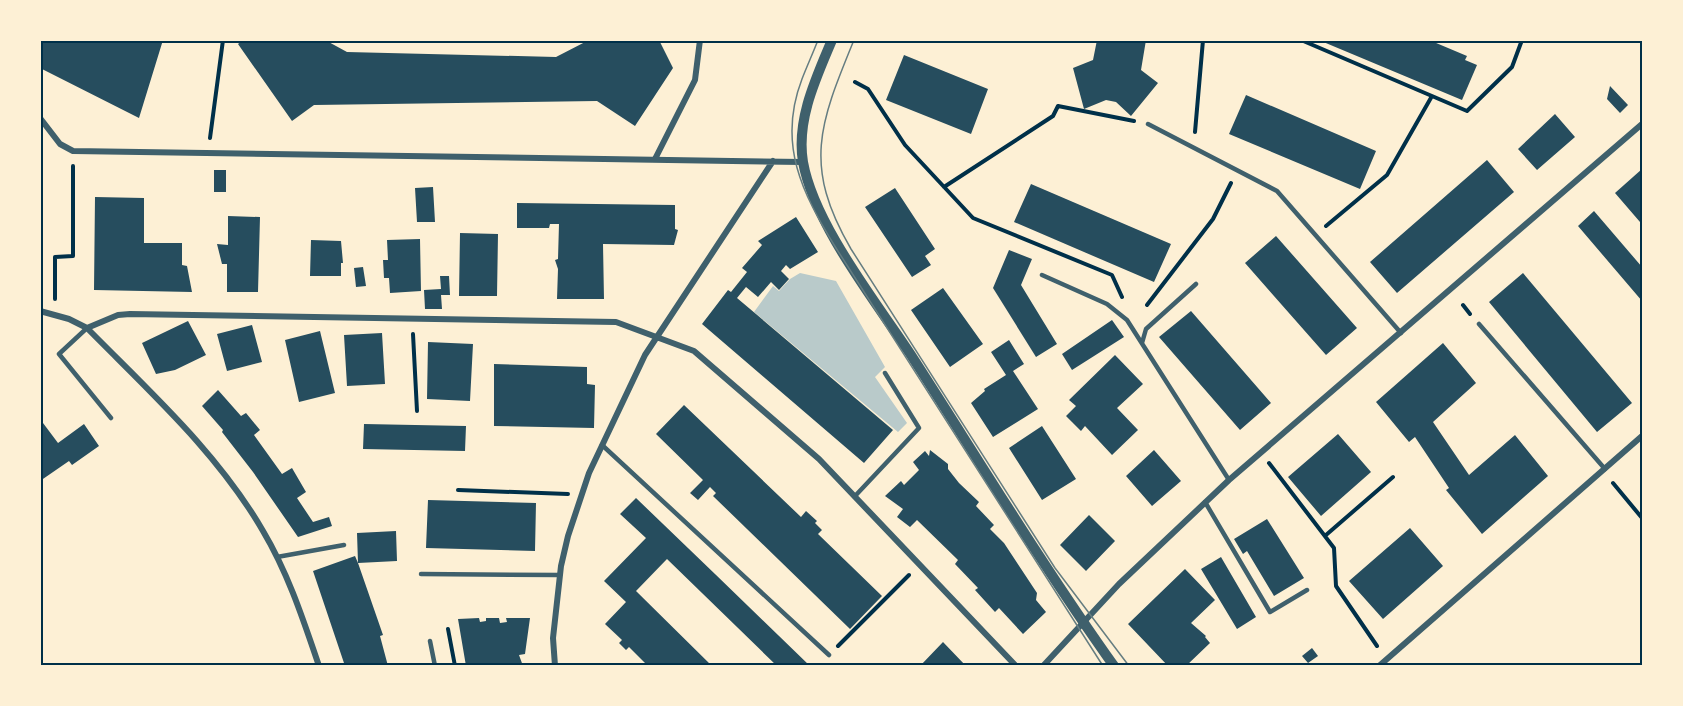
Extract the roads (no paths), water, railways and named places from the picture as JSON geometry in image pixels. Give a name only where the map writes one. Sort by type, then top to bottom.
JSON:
[{"type":"street","points":[[655,159],[695,81],[700,40]]},
{"type":"street","points":[[832,40],[806,110],[803,162],[814,197],[844,253],[1048,573],[1114,666]]},
{"type":"street","points":[[40,118],[60,144],[73,151],[803,162]]},
{"type":"street","points":[[1043,666],[1119,584],[1229,480],[1642,124]]},
{"type":"street","points":[[555,666],[553,639],[568,536],[580,497],[602,445],[656,337],[773,161]]},
{"type":"street","points":[[40,311],[69,319],[87,328],[192,435],[235,489],[277,557],[290,584],[319,666]]},
{"type":"street","points":[[87,328],[118,315],[152,314],[616,322],[694,351],[819,459],[856,495],[1016,666]]},
{"type":"street","points":[[1379,666],[1642,436]]},
{"type":"lane","points":[[1148,124],[1277,191],[1401,333]]},
{"type":"lane","points":[[1042,275],[1107,304],[1127,320],[1229,480]]},
{"type":"lane","points":[[1142,343],[1146,329],[1196,284]]},
{"type":"lane","points":[[1479,324],[1605,469]]},
{"type":"lane","points":[[87,328],[59,354],[111,418]]},
{"type":"lane","points":[[856,495],[919,428],[885,373]]},
{"type":"lane","points":[[602,445],[829,655]]},
{"type":"lane","points":[[1205,502],[1270,612],[1307,590]]},
{"type":"lane","points":[[277,557],[344,545]]},
{"type":"lane","points":[[421,574],[561,575]]},
{"type":"lane","points":[[430,641],[435,666]]},
{"type":"tram line","points":[[818,40],[802,79],[792,125],[797,167],[813,208],[836,248],[1103,666]]},
{"type":"tram line","points":[[854,40],[832,96],[821,144],[821,168],[826,193],[836,219],[851,249],[1055,568],[1129,666]]}]
